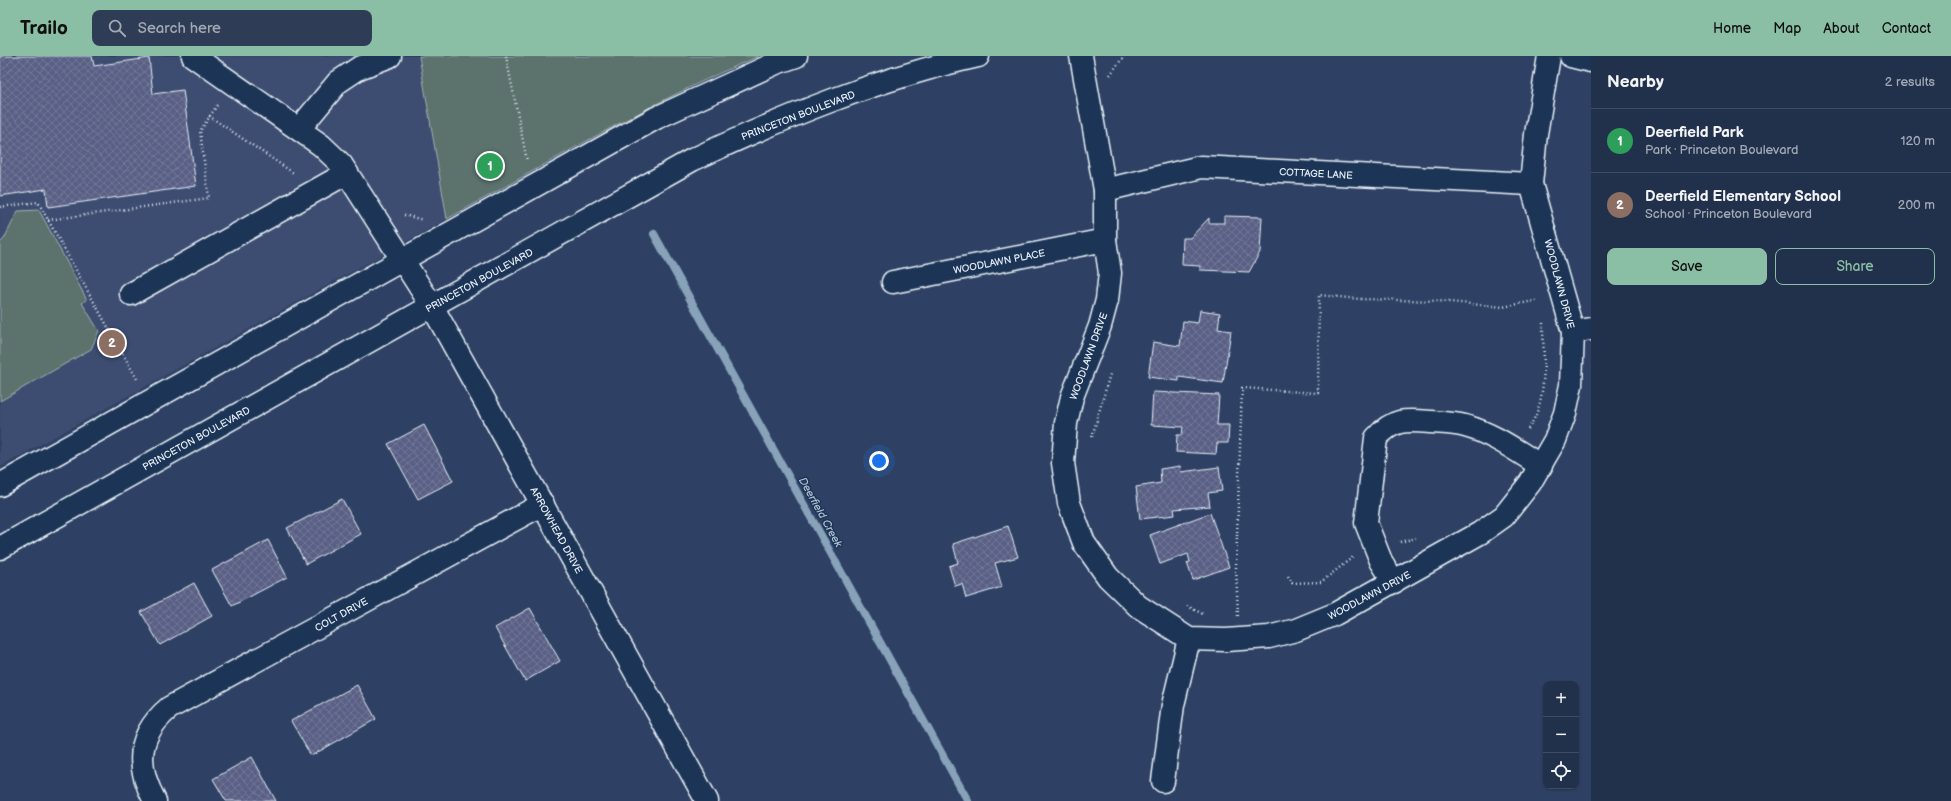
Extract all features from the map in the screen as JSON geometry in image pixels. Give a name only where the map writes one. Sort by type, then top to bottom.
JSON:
[{"type":"street","name":"ARROWHEAD DRIVE","points":[[193,56],[321,145],[341,164],[404,260],[432,306],[707,801]]},
{"type":"street","points":[[299,129],[338,82],[359,68],[390,56]]},
{"type":"street","points":[[0,485],[656,118],[776,63],[796,56]]},
{"type":"street","name":"PRINCETON BOULEVARD","points":[[0,548],[692,160],[763,126],[881,82],[978,56]]},
{"type":"street","name":"WOODLAWN DRIVE","points":[[1081,56],[1104,190],[1105,240],[1110,273],[1108,300],[1100,326],[1072,397],[1066,423],[1063,463],[1069,503],[1084,543],[1108,577],[1138,606],[1189,639],[1226,640],[1269,636],[1296,630],[1335,614],[1394,582],[1480,533],[1504,516],[1530,483],[1541,466],[1555,440],[1565,413],[1582,330],[1531,184],[1536,134],[1549,56]]},
{"type":"street","points":[[1571,56],[1591,61]]},
{"type":"street","name":"COTTAGE LANE","points":[[1104,190],[1201,167],[1531,184]]},
{"type":"street","points":[[131,294],[347,173]]},
{"type":"street","name":"WOODLAWN PLACE","points":[[893,282],[1105,240]]},
{"type":"street","points":[[1394,582],[1376,549],[1366,523],[1376,438],[1384,429],[1394,423],[1410,420],[1464,426],[1493,438],[1541,466]]},
{"type":"street","name":"COLT DRIVE","points":[[155,801],[146,785],[141,766],[147,733],[156,719],[169,708],[542,504]]},
{"type":"street","points":[[1163,781],[1173,705],[1189,639]]},
{"type":"path","points":[[506,56],[528,164]]},
{"type":"path","points":[[1107,79],[1124,56]]},
{"type":"path","points":[[48,220],[209,198],[200,130],[233,84]]},
{"type":"path","points":[[209,116],[299,177],[309,194]]},
{"type":"path","points":[[0,207],[38,202],[138,381]]},
{"type":"path","points":[[1238,620],[1236,566],[1242,388],[1318,393],[1319,294],[1359,299],[1439,301],[1504,307],[1541,300],[1542,307]]},
{"type":"path","points":[[1514,450],[1534,421],[1543,389],[1543,320]]},
{"type":"path","points":[[1090,441],[1111,370]]},
{"type":"path","points":[[1288,576],[1292,583],[1321,582],[1342,564],[1376,549],[1418,538]]},
{"type":"path","points":[[1184,605],[1204,614]]},
{"type":"shaded area","points":[[0,56],[419,56],[447,219],[0,467]]},
{"type":"green space","points":[[419,56],[759,56],[640,113],[447,219]]},
{"type":"green space","points":[[39,210],[87,300],[82,303],[99,331],[91,349],[0,401],[0,243],[4,239],[18,211]]},
{"type":"building","points":[[0,56],[92,56],[94,66],[149,58],[153,94],[183,90],[196,186],[48,207],[46,189],[0,196]]},
{"type":"building","points":[[1224,216],[1262,217],[1260,252],[1249,272],[1200,270],[1200,266],[1182,265],[1183,238],[1190,238],[1209,218],[1209,223],[1224,223]]},
{"type":"building","points":[[1200,310],[1220,313],[1218,329],[1231,331],[1223,383],[1179,377],[1179,381],[1148,377],[1153,342],[1180,346],[1183,321],[1198,323]]},
{"type":"building","points":[[1153,392],[1219,395],[1217,425],[1229,425],[1228,443],[1217,443],[1216,454],[1176,452],[1177,435],[1182,435],[1183,427],[1151,425]]},
{"type":"building","points":[[424,425],[453,481],[418,499],[388,444]]},
{"type":"building","points":[[1180,466],[1181,472],[1219,467],[1222,491],[1208,493],[1210,506],[1174,509],[1175,515],[1140,519],[1136,487],[1161,483],[1160,469]]},
{"type":"building","points":[[342,499],[361,534],[306,564],[287,528]]},
{"type":"building","points":[[1210,513],[1229,567],[1193,580],[1187,563],[1190,562],[1188,554],[1160,564],[1150,535]]},
{"type":"building","points":[[1008,526],[1018,557],[995,563],[1002,587],[966,598],[962,584],[955,586],[949,566],[958,563],[953,544]]},
{"type":"building","points":[[268,540],[287,577],[232,606],[212,570]]},
{"type":"building","points":[[194,583],[212,616],[160,645],[141,612]]},
{"type":"building","points":[[530,608],[560,661],[525,681],[495,628]]},
{"type":"building","points":[[357,685],[376,719],[311,756],[291,721]]},
{"type":"building","points":[[252,757],[276,801],[226,801],[213,779]]},
{"type":"waterway","name":"Deerfield Creek","points":[[654,234],[968,801]]},
{"type":"place","name":"Deerfield Park","points":[[490,166]]},
{"type":"place","name":"Deerfield Elementary School","points":[[112,343]]}]
